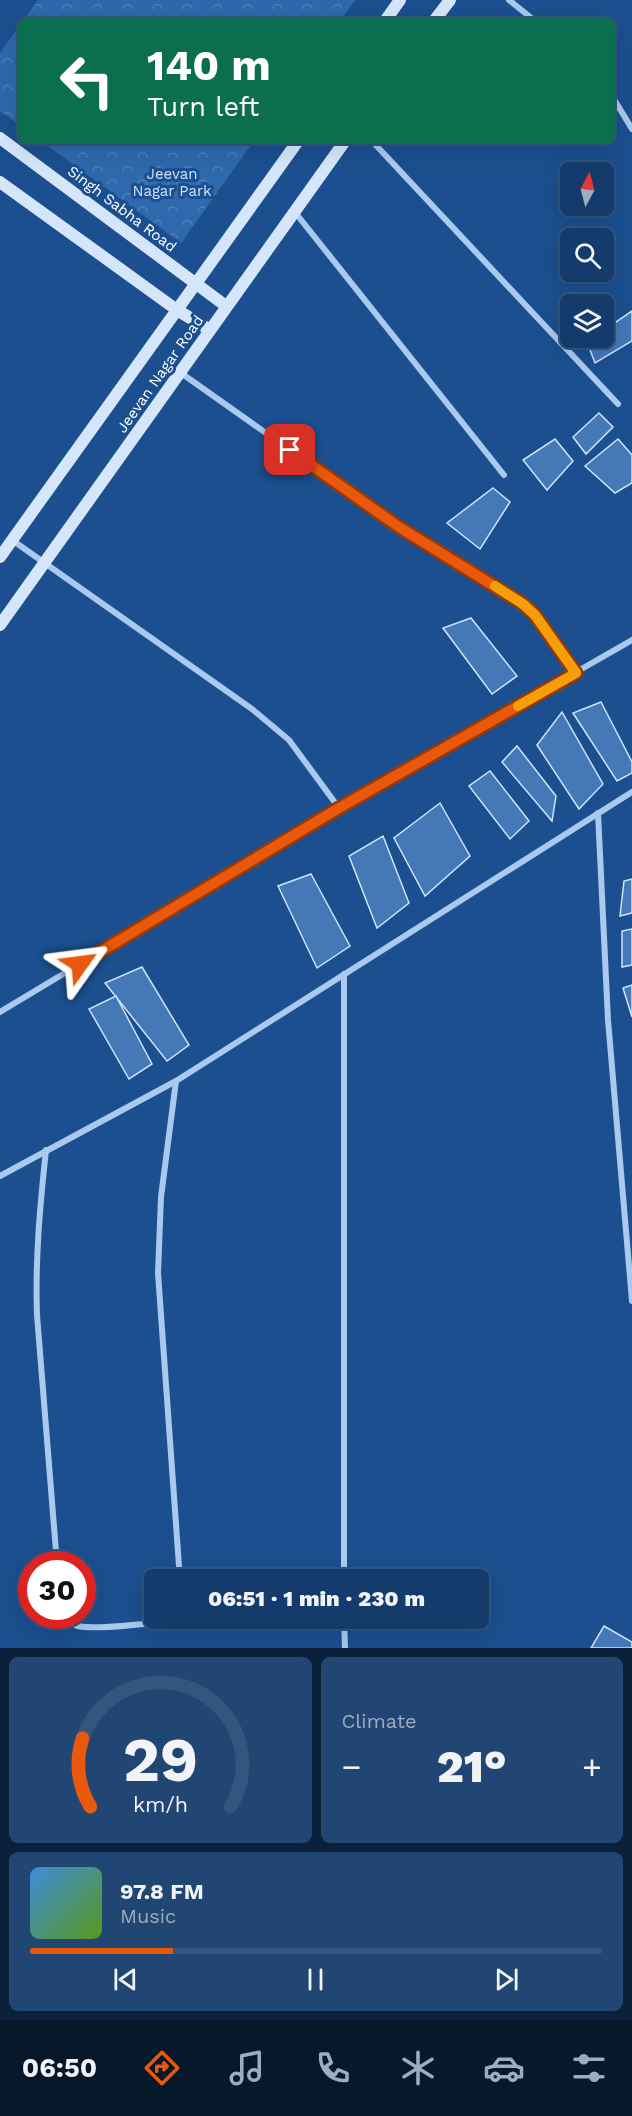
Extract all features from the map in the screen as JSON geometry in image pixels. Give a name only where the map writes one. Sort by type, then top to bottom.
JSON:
[{"type":"street","points":[[387,18],[400,0]]},
{"type":"street","points":[[436,18],[450,0]]},
{"type":"street","points":[[509,0],[531,18]]},
{"type":"street","points":[[615,101],[632,129]]},
{"type":"street","name":"Singh Sabha Road","points":[[0,138],[226,306]]},
{"type":"street","name":"Jeevan Nagar Road","points":[[0,557],[296,144]]},
{"type":"street","name":"Jeevan Nagar Road","points":[[0,625],[101,480],[181,373],[226,306],[343,144]]},
{"type":"street","points":[[375,144],[618,404]]},
{"type":"street","points":[[0,183],[177,310],[210,330]]},
{"type":"street","points":[[294,211],[504,475]]},
{"type":"street","points":[[181,373],[399,527],[523,604],[535,615],[576,673]]},
{"type":"street","points":[[12,540],[252,709],[289,740],[339,808]]},
{"type":"street","points":[[0,1012],[339,808],[632,640]]},
{"type":"street","points":[[0,1176],[176,1081],[632,792]]},
{"type":"street","points":[[598,813],[608,1020],[632,1301]]},
{"type":"street","points":[[344,974],[344,1569]]},
{"type":"street","points":[[176,1081],[161,1197],[158,1273],[179,1569]]},
{"type":"street","points":[[46,1150],[35,1274],[56,1551]]},
{"type":"street","points":[[96,1626],[144,1624]]},
{"type":"street","points":[[344,1629],[345,1648]]},
{"type":"green space","points":[[38,0],[355,0],[342,18],[25,18]]},
{"type":"green space","points":[[18,28],[18,124],[0,111],[0,53]]},
{"type":"green space","name":"Jeevan Nagar Park","points":[[45,144],[252,144],[181,243]]},
{"type":"building","points":[[632,311],[632,341],[595,363],[589,348],[614,348],[614,323]]},
{"type":"building","points":[[599,413],[613,427],[586,454],[573,437]]},
{"type":"building","points":[[555,439],[573,461],[547,490],[523,460]]},
{"type":"building","points":[[618,439],[632,455],[632,483],[615,493],[585,466]]},
{"type":"building","points":[[493,488],[510,502],[480,549],[447,523]]},
{"type":"building","points":[[471,618],[517,676],[492,694],[443,628]]},
{"type":"building","points":[[601,702],[632,762],[632,773],[617,781],[573,713]]},
{"type":"building","points":[[562,712],[603,784],[579,809],[537,745]]},
{"type":"building","points":[[517,746],[556,796],[552,821],[502,762]]},
{"type":"building","points":[[490,771],[529,821],[510,839],[469,786]]},
{"type":"building","points":[[440,803],[470,856],[425,896],[394,838]]},
{"type":"building","points":[[383,836],[409,903],[377,928],[349,856]]},
{"type":"building","points":[[311,874],[350,946],[317,968],[278,886]]},
{"type":"building","points":[[632,879],[632,913],[620,916],[624,881]]},
{"type":"building","points":[[632,929],[632,965],[622,967],[622,931]]},
{"type":"building","points":[[142,967],[189,1045],[167,1061],[105,983]]},
{"type":"building","points":[[632,985],[632,1017],[623,988]]},
{"type":"building","points":[[116,996],[152,1064],[129,1079],[89,1009]]},
{"type":"building","points":[[604,1626],[632,1642],[632,1648],[591,1648]]},
{"type":"slow traffic","points":[[495,586],[523,604],[535,615],[576,673],[518,706]]},
{"type":"route","points":[[80,964],[339,808],[576,673],[535,615],[523,604],[399,527],[290,450]]}]
